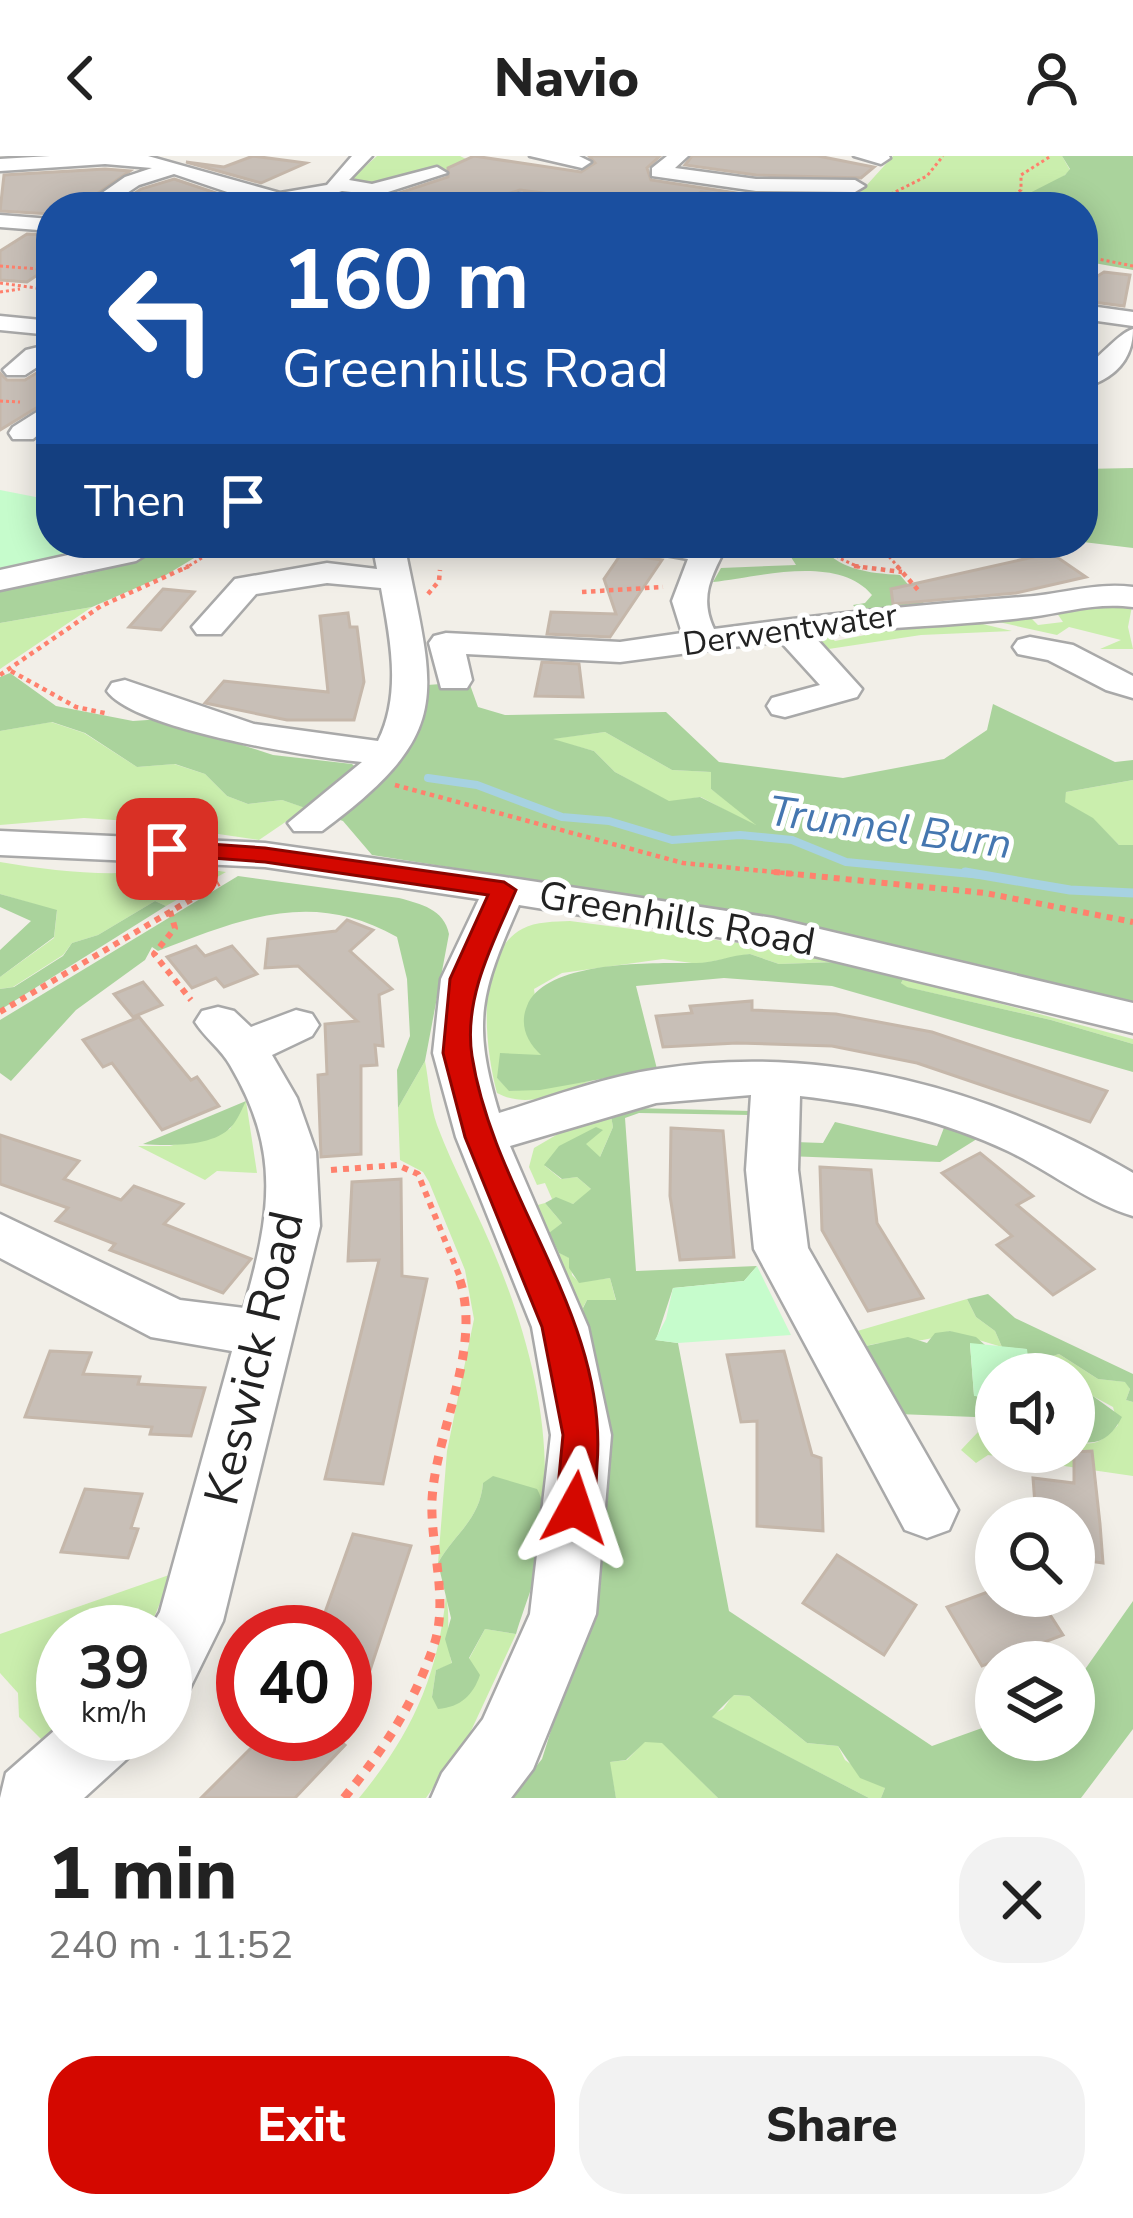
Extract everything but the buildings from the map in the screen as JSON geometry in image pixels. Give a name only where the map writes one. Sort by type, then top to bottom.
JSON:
[{"type":"street","points":[[338,185],[346,170],[363,156]]},
{"type":"street","points":[[679,156],[651,173],[789,176],[855,187]]},
{"type":"street","points":[[546,157],[583,162]]},
{"type":"street","points":[[0,165],[125,159],[172,168],[240,192]]},
{"type":"street","points":[[115,192],[172,168]]},
{"type":"street","points":[[371,190],[437,173]]},
{"type":"street","points":[[323,192],[338,185],[375,192]]},
{"type":"street","points":[[0,221],[36,224]]},
{"type":"street","points":[[1098,316],[1133,321]]},
{"type":"street","points":[[0,323],[36,327]]},
{"type":"street","points":[[1123,364],[1133,336]]},
{"type":"street","points":[[16,370],[36,355]]},
{"type":"street","points":[[23,434],[36,410]]},
{"type":"street","points":[[0,580],[105,558]]},
{"type":"street","points":[[308,823],[378,765],[407,722],[411,681],[390,558]]},
{"type":"street","points":[[703,640],[687,613],[691,587],[705,558]]},
{"type":"street","points":[[209,627],[246,586],[327,573],[394,580]]},
{"type":"street","points":[[198,585],[240,593]]},
{"type":"street","name":"Derwentwater","points":[[444,637],[620,652],[937,612],[1029,608],[1105,592],[1133,596]]},
{"type":"street","points":[[785,706],[844,689],[789,630]]},
{"type":"street","points":[[444,637],[454,680]]},
{"type":"street","points":[[1030,647],[1131,670]]},
{"type":"street","points":[[125,691],[168,711],[378,765]]},
{"type":"street","name":"Greenhills Road","points":[[0,843],[265,855],[504,890],[773,932],[1133,1018]]},
{"type":"street","points":[[467,1798],[508,1744],[563,1614],[581,1435],[560,1327],[481,1137],[457,1053],[464,979],[504,890]]},
{"type":"street","points":[[232,1035],[296,1025]]},
{"type":"street","name":"Keswick Road","points":[[192,1613],[292,1226],[291,1152],[273,1098],[232,1035]]},
{"type":"street","points":[[481,1137],[608,1096],[659,1086],[776,1077],[859,1085],[940,1106],[1019,1136],[1133,1197]]},
{"type":"street","points":[[776,1077],[772,1170],[781,1249],[927,1510]]},
{"type":"street","points":[[2,1237],[171,1321],[266,1333]]},
{"type":"street","points":[[31,1798],[73,1761]]},
{"type":"path","points":[[895,192],[927,176],[943,156]]},
{"type":"path","points":[[1018,192],[1021,176],[1051,156]]},
{"type":"path","points":[[1098,259],[1133,266]]},
{"type":"path","points":[[0,266],[36,269]]},
{"type":"path","points":[[0,283],[36,288]]},
{"type":"path","points":[[0,292],[26,287]]},
{"type":"path","points":[[0,675],[101,606],[202,558]]},
{"type":"path","points":[[437,558],[442,573],[427,595],[444,637]]},
{"type":"path","points":[[836,558],[862,570],[902,572]]},
{"type":"path","points":[[890,558],[937,612]]},
{"type":"path","points":[[582,592],[691,587]]},
{"type":"path","points":[[378,765],[683,863],[985,893],[1133,922]]},
{"type":"path","points":[[0,1012],[265,855]]},
{"type":"path","points":[[170,911],[175,928],[154,954],[193,1002],[232,1035]]},
{"type":"path","points":[[292,1172],[397,1165],[418,1174],[464,1289],[465,1332],[432,1499],[440,1615],[435,1644],[394,1737],[344,1798]]},
{"type":"green space","points":[[377,156],[460,156],[466,159],[460,164],[657,192],[590,192],[441,169],[378,188],[350,180]]},
{"type":"green space","points":[[893,156],[1062,156],[1070,170],[1037,192],[861,192]]},
{"type":"green space","points":[[1062,156],[1133,156],[1133,270],[1098,264],[1098,192],[1032,192],[1070,169]]},
{"type":"green space","points":[[1133,468],[1133,548],[1098,544],[1098,469]]},
{"type":"green space","points":[[0,490],[36,497],[36,558],[71,558],[0,575]]},
{"type":"green space","points":[[130,558],[194,558],[92,607],[0,623],[0,589],[87,574]]},
{"type":"green space","points":[[792,558],[834,558],[865,571],[900,575],[927,607],[860,613],[853,605],[865,603],[872,595],[857,582],[819,572],[713,582],[721,568],[796,565]]},
{"type":"green space","points":[[1133,601],[1128,627],[1133,649],[1100,649],[1121,640],[1069,627],[1057,635],[976,617],[1028,615],[1038,625],[1063,622],[1052,606]]},
{"type":"green space","points":[[92,607],[0,669],[0,623]]},
{"type":"green space","points":[[953,617],[1012,631],[921,635],[822,650],[814,638],[824,631],[835,641],[875,633],[866,623]]},
{"type":"green space","points":[[10,673],[56,706],[133,721],[162,719],[273,755],[352,764],[366,777],[415,726],[427,685],[469,682],[478,707],[505,715],[666,712],[719,762],[843,778],[944,759],[987,730],[993,704],[1115,762],[1133,760],[1133,780],[1066,792],[1065,802],[1093,818],[1119,845],[1133,845],[1133,1004],[793,921],[372,855],[343,821],[282,800],[248,804],[227,796],[205,774],[175,764],[137,767],[85,733],[52,722],[0,731],[0,677]],"holes":[[[605,732],[672,770],[711,772],[711,789],[756,825],[700,797],[669,801],[615,772],[594,751],[553,739]]]},
{"type":"green space","points":[[51,722],[84,733],[137,767],[174,764],[205,774],[227,796],[248,804],[282,800],[306,808],[259,840],[84,818],[0,825],[0,731]]},
{"type":"green space","points":[[605,732],[672,770],[712,772],[711,789],[756,822],[756,827],[701,797],[669,802],[615,772],[594,751],[549,739]]},
{"type":"green space","points":[[1133,780],[1133,845],[1119,845],[1093,819],[1064,802],[1066,792]]},
{"type":"green space","points":[[0,862],[91,873],[226,872],[166,906],[155,901],[98,935],[72,943],[63,955],[13,987],[0,989],[0,977],[54,938],[57,911],[0,894]]},
{"type":"green space","points":[[238,876],[399,898],[430,909],[442,919],[449,934],[425,1061],[398,1108],[397,1070],[410,1036],[407,979],[397,937],[336,914],[307,912],[249,919],[158,951],[152,947],[145,960],[76,1010],[11,1081],[0,1073],[0,1020]]},
{"type":"green space","points":[[0,894],[57,910],[54,937],[0,977],[0,950],[31,921],[0,907]]},
{"type":"green space","points":[[155,901],[166,906],[0,1010],[0,989],[14,987],[63,956],[72,943],[98,935]]},
{"type":"green space","points":[[570,921],[777,948],[837,962],[779,964],[750,954],[699,964],[663,959],[562,973],[534,989],[543,1056],[497,1078],[510,1091],[591,1081],[544,1098],[509,1098],[497,1093],[489,1052],[487,1004],[496,959],[522,929]]},
{"type":"green space","points":[[750,954],[779,964],[837,962],[904,978],[901,983],[907,987],[1133,1044],[1133,1072],[832,986],[724,978],[636,986],[657,1069],[540,1090],[509,1091],[497,1078],[500,1053],[541,1055],[526,1033],[525,1013],[538,991],[555,980],[602,967],[702,963]]},
{"type":"green space","points":[[904,978],[1133,1039],[1133,1044],[906,987],[901,983]]},
{"type":"green space","points":[[425,1061],[437,1125],[497,1260],[527,1348],[540,1409],[545,1471],[544,1502],[483,1483],[472,1517],[438,1563],[447,1451],[474,1319],[465,1270],[429,1182],[423,1172],[400,1160],[398,1108]]},
{"type":"green space","points":[[246,1101],[257,1173],[217,1171],[205,1180],[138,1146],[170,1146],[230,1129]]},
{"type":"green space","points":[[246,1101],[223,1134],[202,1142],[143,1144]]},
{"type":"green space","points":[[633,1108],[751,1111],[750,1115],[639,1113],[625,1118],[636,1271],[757,1266],[744,1281],[673,1288],[656,1340],[678,1343],[729,1611],[932,1746],[975,1731],[975,1761],[1095,1761],[1095,1655],[1133,1601],[1133,1729],[1081,1798],[881,1798],[885,1788],[860,1778],[838,1746],[807,1743],[749,1696],[734,1695],[712,1717],[869,1798],[718,1798],[662,1743],[645,1742],[626,1760],[610,1762],[616,1798],[511,1798],[542,1759],[585,1622],[605,1512],[603,1432],[583,1308],[587,1300],[616,1300],[610,1278],[579,1283],[569,1268],[569,1258],[559,1253],[549,1233],[562,1223],[545,1203],[556,1197],[573,1204],[591,1189],[577,1177],[562,1179],[544,1165],[559,1146],[596,1127],[603,1130],[586,1144],[600,1157],[613,1127],[611,1116]]},
{"type":"green space","points":[[611,1116],[613,1127],[599,1159],[573,1141],[560,1146],[545,1166],[561,1179],[577,1177],[592,1190],[573,1204],[552,1199],[545,1183],[537,1185],[529,1167],[534,1148],[563,1131]]},
{"type":"green space","points":[[835,1122],[937,1146],[945,1125],[980,1137],[940,1162],[787,1156],[795,1142],[823,1143]]},
{"type":"green space","points":[[545,1203],[562,1223],[549,1234],[559,1253],[570,1258],[572,1275],[579,1282],[610,1278],[616,1301],[587,1300],[583,1307],[589,1328],[586,1344],[534,1206]]},
{"type":"green space","points":[[757,1266],[791,1335],[678,1343],[655,1340],[673,1288],[744,1281]]},
{"type":"green space","points":[[988,1294],[1015,1318],[1089,1353],[1027,1353],[1026,1349],[1002,1347],[995,1331],[976,1317],[967,1299]]},
{"type":"green space","points":[[967,1299],[976,1317],[995,1331],[1002,1347],[949,1331],[929,1339],[866,1346],[863,1359],[847,1334]]},
{"type":"green space","points":[[935,1333],[976,1337],[985,1345],[970,1344],[975,1417],[898,1414],[863,1359],[866,1346],[908,1337],[927,1343]]},
{"type":"green space","points":[[970,1343],[1027,1349],[1027,1353],[975,1353],[974,1396]]},
{"type":"green space","points":[[1095,1356],[1133,1374],[1133,1402],[1126,1400],[1130,1389],[1125,1382],[1098,1379]]},
{"type":"green space","points":[[1095,1377],[1126,1382],[1130,1389],[1126,1400],[1133,1402],[1133,1476],[1095,1470],[1095,1442],[1118,1425],[1113,1407],[1095,1397]]},
{"type":"green space","points":[[1095,1398],[1122,1417],[1095,1441]]},
{"type":"green space","points":[[975,1435],[975,1462],[961,1450]]},
{"type":"green space","points":[[493,1476],[537,1489],[545,1523],[539,1561],[516,1634],[485,1629],[469,1658],[480,1675],[474,1688],[460,1703],[438,1709],[432,1697],[436,1670],[452,1663],[445,1639],[451,1618],[438,1563],[472,1517],[483,1483]]},
{"type":"green space","points":[[172,1574],[159,1605],[83,1605]]},
{"type":"green space","points":[[446,1595],[452,1664],[436,1670],[432,1697],[469,1659],[485,1629],[516,1634],[470,1733],[426,1798],[359,1798],[419,1704],[436,1652]]},
{"type":"green space","points":[[36,1621],[36,1734],[19,1717],[18,1693],[0,1673],[0,1634]]},
{"type":"green space","points":[[733,1695],[749,1696],[807,1743],[838,1746],[845,1760],[885,1788],[881,1798],[869,1798],[709,1716],[723,1709]]},
{"type":"green space","points":[[644,1742],[662,1742],[718,1798],[616,1798],[609,1762],[627,1760]]},
{"type":"waterway","name":"Trunnel Burn","points":[[428,778],[477,785],[562,817],[609,821],[672,840],[740,835],[792,840],[846,862],[982,875]]},
{"type":"waterway","name":"Trunnel Burn","points":[[965,872],[1070,890],[1133,893]]},
{"type":"route","points":[[167,849],[265,855],[504,890],[464,979],[457,1053],[481,1137],[560,1327],[581,1435],[575,1508]]}]
